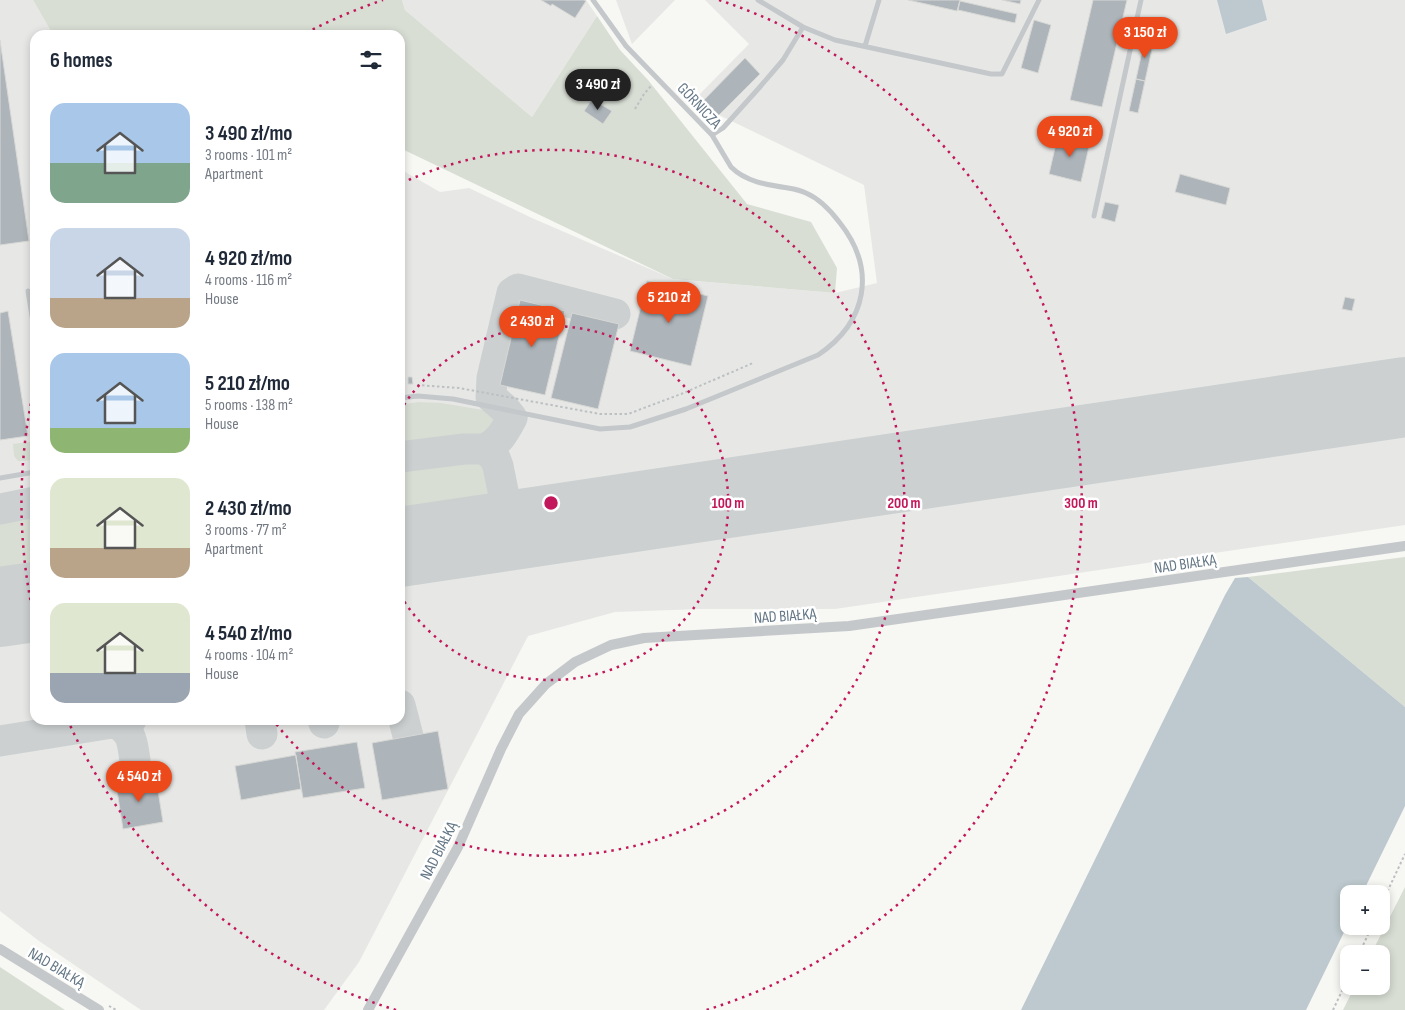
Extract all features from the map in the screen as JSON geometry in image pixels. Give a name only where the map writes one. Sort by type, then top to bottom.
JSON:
[{"type":"street","name":"NAD BIAŁKĄ","points":[[368,1010],[458,847],[501,748],[519,714],[546,684],[576,662],[611,645],[644,638],[849,626],[1405,546]]},
{"type":"street","name":"NAD BIAŁKĄ","points":[[0,949],[99,1010]]},
{"type":"lane","name":"GÓRNICZA","points":[[405,397],[418,396],[453,399],[600,429],[630,427],[686,408],[818,355],[836,341],[846,330],[855,315],[861,293],[861,266],[858,252],[853,242],[836,217],[808,193],[753,181],[740,175],[731,167],[712,134],[626,46],[593,0]]},
{"type":"lane","points":[[758,0],[803,27],[835,40],[991,74],[1002,74],[1038,0]]},
{"type":"lane","points":[[865,46],[879,0]]},
{"type":"lane","points":[[1094,216],[1141,0]]},
{"type":"lane","points":[[712,134],[723,128],[759,88],[782,60],[803,27]]},
{"type":"lane","points":[[28,291],[30,304]]},
{"type":"lane","points":[[0,478],[30,473]]},
{"type":"path","points":[[634,109],[658,78]]},
{"type":"path","points":[[417,385],[459,388],[600,414],[628,414],[753,364]]},
{"type":"path","points":[[1390,886],[1405,854]]},
{"type":"path","points":[[1333,1010],[1340,995]]},
{"type":"shaded area","points":[[0,0],[33,0],[50,30],[30,30],[30,725],[405,725],[405,172],[440,192],[469,188],[532,218],[673,279],[835,293],[877,283],[864,185],[692,102],[749,44],[705,0],[1405,0],[1405,525],[835,609],[701,609],[615,612],[528,636],[359,962],[324,1010],[141,1010],[39,941],[0,911]]},
{"type":"shaded area","points":[[33,0],[402,0],[405,10],[532,117],[597,16],[620,50],[648,80],[747,204],[811,222],[837,268],[835,293],[673,279],[405,150],[405,30],[50,30]]},
{"type":"shaded area","points":[[402,0],[586,0],[597,16],[532,117],[405,10]]},
{"type":"shaded area","points":[[616,0],[675,0],[632,44]]},
{"type":"shaded area","points":[[1217,0],[1262,0],[1267,20],[1226,34]]},
{"type":"shaded area","points":[[418,402],[441,403],[501,413],[498,429],[489,437],[467,443],[405,451],[405,404]]},
{"type":"shaded area","points":[[30,442],[30,460],[18,461],[14,456],[13,444]]},
{"type":"shaded area","points":[[477,454],[484,458],[487,464],[493,497],[405,511],[405,463]]},
{"type":"shaded area","points":[[30,514],[30,570],[0,574],[0,518]]},
{"type":"shaded area","points":[[1405,557],[1405,707],[1248,577]]},
{"type":"shaded area","points":[[1248,577],[1405,707],[1405,806],[1366,885],[1340,885],[1340,935],[1343,935],[1306,1010],[1021,1010],[1225,595],[1235,578]]},
{"type":"shaded area","points":[[1405,887],[1405,1010],[1343,1010],[1350,995],[1390,995],[1390,945],[1376,945],[1381,935],[1390,935],[1390,917]]},
{"type":"shaded area","points":[[0,967],[65,1010],[0,1010]]},
{"type":"building","points":[[541,0],[586,1],[575,18],[552,4],[551,6]]},
{"type":"building","points":[[908,0],[960,0],[957,11]]},
{"type":"building","points":[[1002,0],[1021,0],[1020,4]]},
{"type":"building","points":[[1093,0],[1127,0],[1102,107],[1070,100]]},
{"type":"building","points":[[960,1],[1017,14],[1015,23],[958,10]]},
{"type":"building","points":[[1034,20],[1051,25],[1038,73],[1021,68]]},
{"type":"building","points":[[1145,38],[1154,40],[1145,81],[1136,79]]},
{"type":"building","points":[[0,40],[29,241],[0,245]]},
{"type":"building","points":[[745,58],[760,74],[715,119],[700,104]]},
{"type":"building","points":[[1136,79],[1145,81],[1138,113],[1129,111]]},
{"type":"building","points":[[592,99],[612,111],[603,124],[584,111]]},
{"type":"building","points":[[1058,135],[1090,142],[1081,182],[1049,174]]},
{"type":"building","points":[[1180,174],[1230,188],[1226,205],[1175,192]]},
{"type":"building","points":[[1105,202],[1119,205],[1115,222],[1101,218]]},
{"type":"building","points":[[647,281],[708,296],[691,366],[630,351]]},
{"type":"building","points":[[1345,297],[1355,299],[1352,311],[1342,309]]},
{"type":"building","points":[[520,300],[565,311],[545,395],[500,385]]},
{"type":"building","points":[[8,311],[28,436],[0,440],[0,313]]},
{"type":"building","points":[[572,313],[619,324],[598,409],[551,398]]},
{"type":"building","points":[[408,377],[412,377],[413,384],[408,384]]},
{"type":"building","points":[[438,731],[448,789],[382,800],[372,743]]},
{"type":"building","points":[[357,742],[365,788],[303,798],[295,752]]},
{"type":"building","points":[[296,755],[301,789],[241,800],[235,766]]},
{"type":"building","points":[[156,778],[163,822],[123,829],[116,784]]},
{"type":"taxiway","points":[[485,449],[501,436],[512,418],[491,397],[492,378],[512,293],[518,289],[615,314]]},
{"type":"taxiway","points":[[405,456],[464,449],[485,449],[495,458],[498,466],[511,530]]},
{"type":"taxiway","points":[[0,509],[30,503]]},
{"type":"taxiway","points":[[405,724],[408,736]]},
{"type":"taxiway","points":[[0,741],[100,725]]},
{"type":"taxiway","points":[[119,725],[131,738],[135,760]]},
{"type":"taxiway","points":[[261,725],[262,734]]},
{"type":"runway","points":[[405,546],[1405,397]]},
{"type":"runway","points":[[0,607],[30,603]]}]
